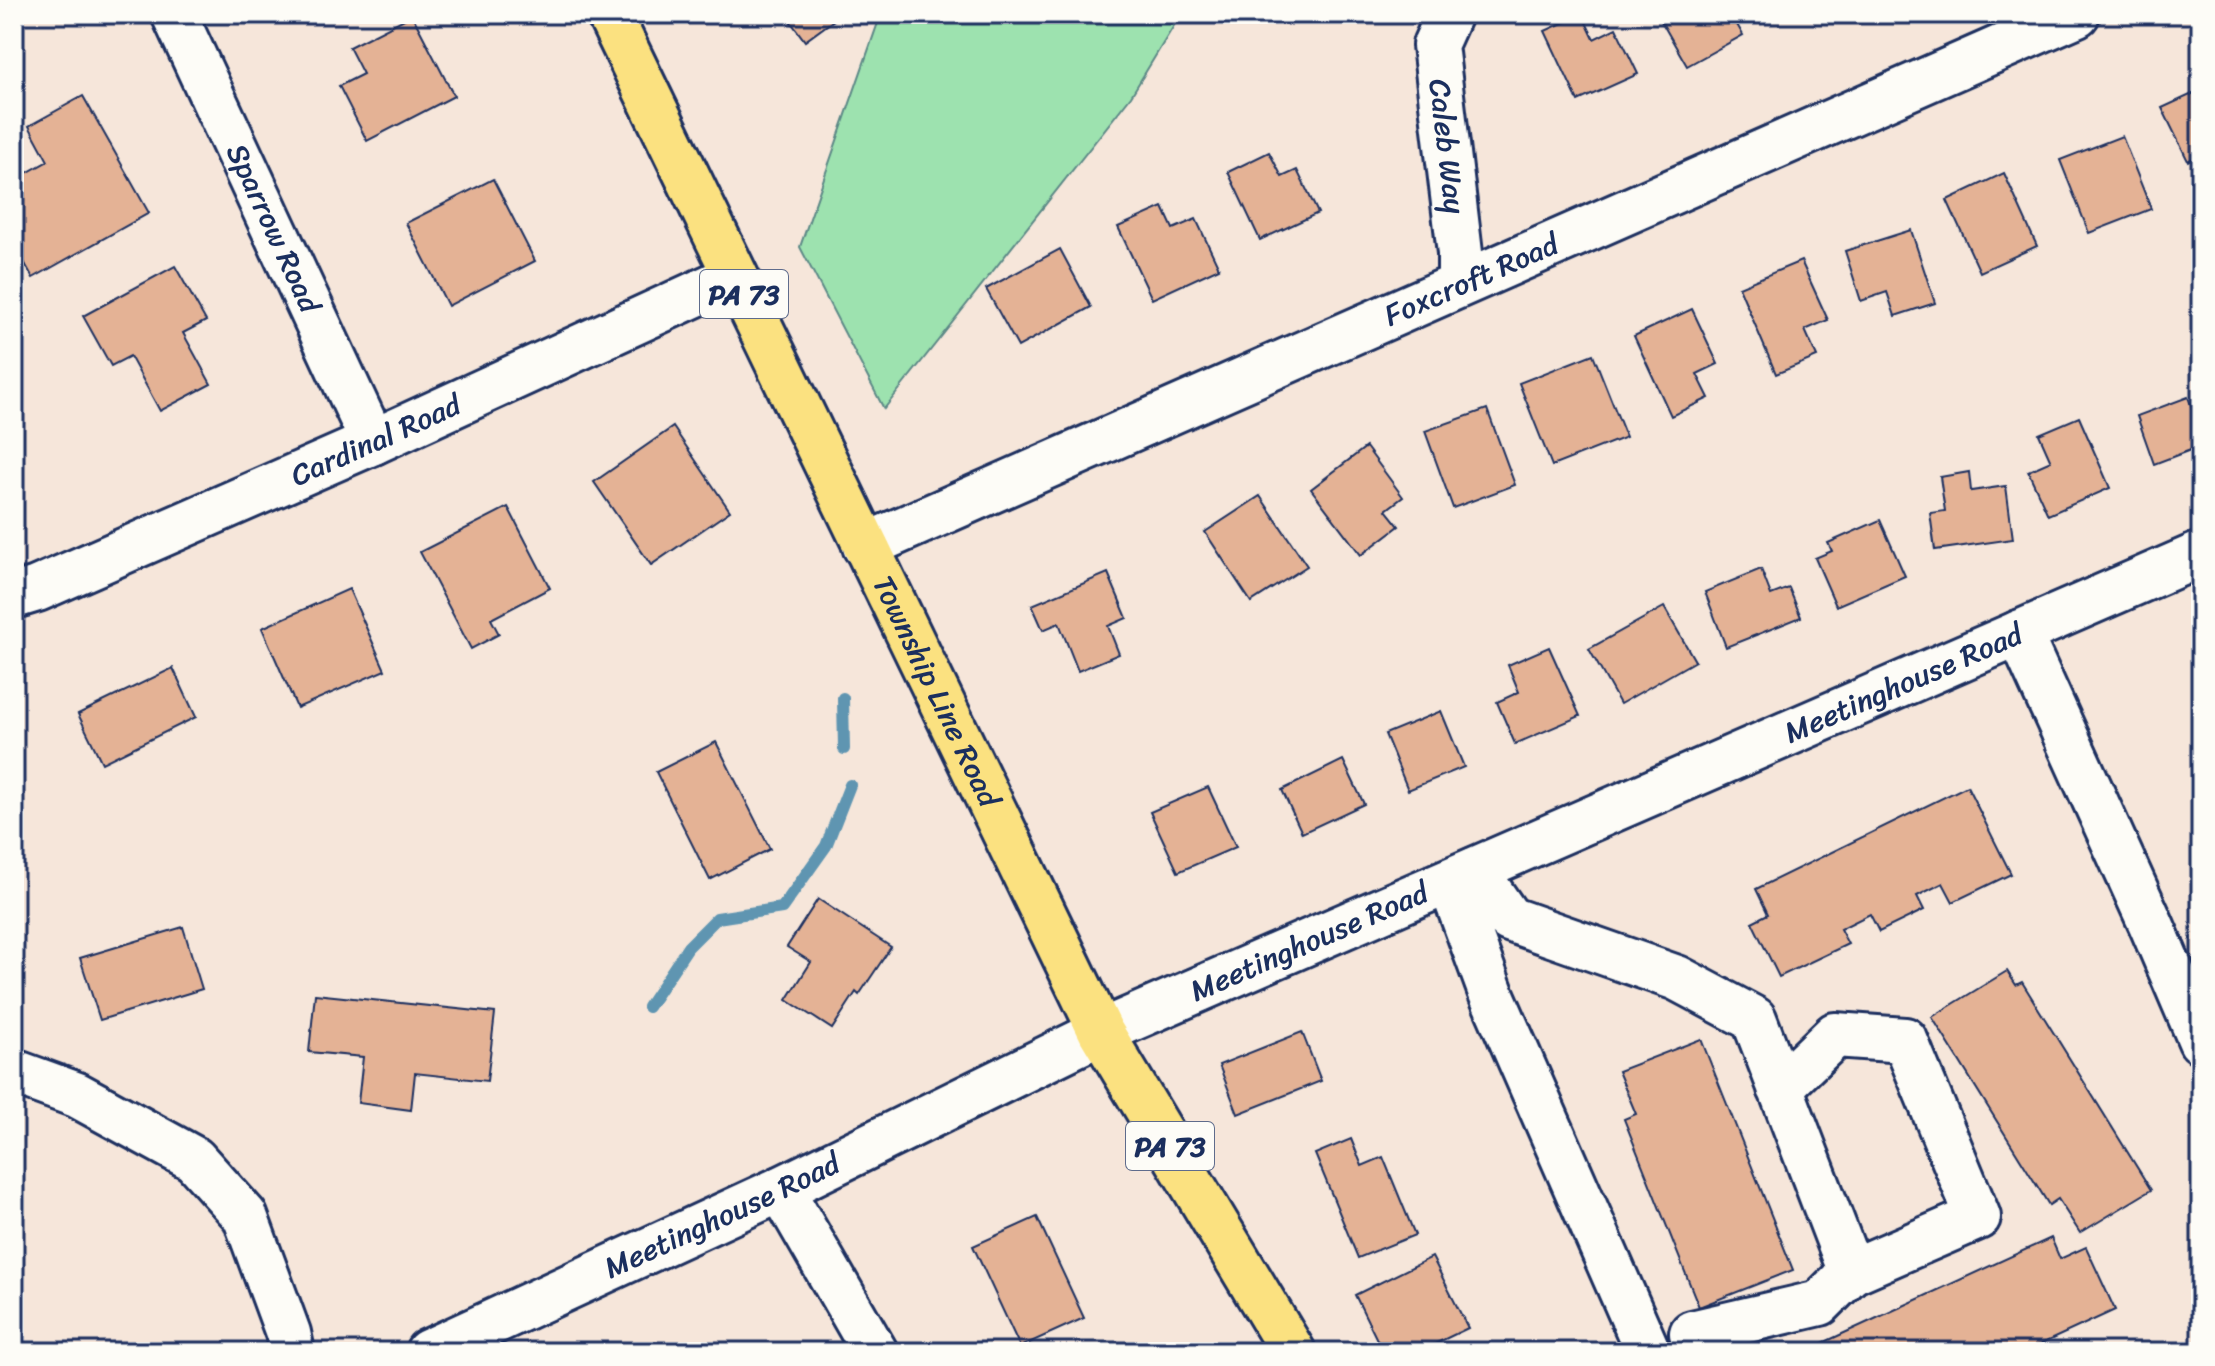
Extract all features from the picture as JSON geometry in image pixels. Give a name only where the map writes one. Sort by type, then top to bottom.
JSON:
[{"type":"main road","name":"Township Line Road","points":[[609,14],[1101,1032],[1293,1352]]},
{"type":"street","name":"Sparrow Road","points":[[174,14],[373,442]]},
{"type":"street","name":"Caleb Way","points":[[1449,14],[1435,45],[1460,253],[1460,283]]},
{"type":"street","name":"Foxcroft Road","points":[[865,546],[2077,14]]},
{"type":"street","name":"Cardinal Road","points":[[14,596],[37,589],[373,442],[735,276]]},
{"type":"street","name":"Meetinghouse Road","points":[[428,1352],[781,1189],[1101,1032],[2201,554]]},
{"type":"street","points":[[2019,633],[2201,1041]]},
{"type":"street","points":[[1462,875],[1509,919],[1677,978],[1754,1019],[1851,1272]]},
{"type":"street","points":[[1462,875],[1491,993],[1648,1352]]},
{"type":"street","points":[[1692,1333],[1820,1303],[1851,1272],[1978,1217],[1905,1040],[1835,1035],[1780,1088]]},
{"type":"street","points":[[14,1072],[77,1095],[194,1159],[245,1216],[288,1333],[292,1352]]},
{"type":"street","points":[[781,1189],[875,1352]]},
{"type":"green space","points":[[881,14],[1181,14],[1131,96],[884,409],[800,247]]},
{"type":"building","points":[[785,14],[842,14],[805,41]]},
{"type":"building","points":[[1582,14],[1594,39],[1616,28],[1638,74],[1578,101],[1545,31]]},
{"type":"building","points":[[1657,14],[1731,14],[1743,35],[1687,66]]},
{"type":"building","points":[[412,15],[454,96],[367,141],[339,86],[363,74],[349,47]]},
{"type":"building","points":[[2201,90],[2201,154],[2188,161],[2162,108]]},
{"type":"building","points":[[83,96],[149,213],[33,278],[14,244],[14,180],[48,161],[29,126]]},
{"type":"building","points":[[2122,136],[2151,209],[2089,233],[2060,160]]},
{"type":"building","points":[[1269,152],[1282,177],[1297,170],[1318,213],[1260,240],[1228,172]]},
{"type":"building","points":[[2004,173],[2037,246],[1980,272],[1947,200]]},
{"type":"building","points":[[493,179],[535,261],[448,306],[406,223]]},
{"type":"building","points":[[1163,207],[1173,229],[1196,219],[1219,268],[1152,299],[1118,227]]},
{"type":"building","points":[[1911,230],[1935,303],[1895,316],[1887,292],[1861,301],[1845,251]]},
{"type":"building","points":[[1060,249],[1091,307],[1018,347],[986,289]]},
{"type":"building","points":[[1801,261],[1828,320],[1805,330],[1817,357],[1776,374],[1739,287]]},
{"type":"building","points":[[175,266],[206,321],[183,333],[211,384],[160,411],[130,356],[111,366],[83,316]]},
{"type":"building","points":[[1692,309],[1718,364],[1697,374],[1709,398],[1671,416],[1634,336]]},
{"type":"building","points":[[1593,354],[1626,437],[1552,466],[1519,383]]},
{"type":"building","points":[[2188,397],[2201,431],[2201,446],[2154,464],[2137,416]]},
{"type":"building","points":[[1487,409],[1515,485],[1453,508],[1425,431]]},
{"type":"building","points":[[2079,417],[2110,488],[2048,515],[2028,471],[2051,461],[2039,434]]},
{"type":"building","points":[[673,427],[730,511],[651,565],[594,482]]},
{"type":"building","points":[[1366,447],[1403,497],[1386,510],[1399,526],[1361,555],[1311,489]]},
{"type":"building","points":[[1969,472],[1971,491],[2006,486],[2013,539],[1935,550],[1930,513],[1945,511],[1940,477]]},
{"type":"building","points":[[1260,496],[1307,566],[1251,602],[1205,532]]},
{"type":"building","points":[[508,507],[550,588],[491,619],[499,634],[471,649],[420,552]]},
{"type":"building","points":[[1880,520],[1905,576],[1836,606],[1815,558],[1832,551],[1828,543]]},
{"type":"building","points":[[1761,569],[1771,595],[1789,588],[1801,617],[1726,647],[1705,592]]},
{"type":"building","points":[[1108,573],[1127,618],[1108,626],[1119,654],[1078,671],[1059,623],[1043,630],[1032,605]]},
{"type":"building","points":[[349,589],[385,670],[297,708],[262,628]]},
{"type":"building","points":[[1664,607],[1695,661],[1620,704],[1589,649]]},
{"type":"building","points":[[1549,647],[1580,716],[1515,744],[1497,702],[1519,692],[1508,665]]},
{"type":"building","points":[[173,668],[196,717],[102,763],[78,714]]},
{"type":"building","points":[[1441,711],[1464,767],[1408,790],[1385,734]]},
{"type":"building","points":[[14,731],[20,833],[14,833]]},
{"type":"building","points":[[716,742],[770,849],[710,880],[656,772]]},
{"type":"building","points":[[1343,760],[1364,804],[1302,833],[1282,790]]},
{"type":"building","points":[[1967,786],[2011,874],[1953,902],[1943,883],[1917,896],[1924,910],[1879,932],[1870,914],[1840,929],[1848,944],[1779,977],[1752,922],[1768,914],[1756,889]]},
{"type":"building","points":[[1208,787],[1236,847],[1178,872],[1150,812]]},
{"type":"building","points":[[818,899],[891,947],[832,1029],[787,1000],[811,962],[787,947]]},
{"type":"building","points":[[183,927],[202,989],[100,1020],[80,958]]},
{"type":"building","points":[[2007,971],[2016,985],[2022,982],[2151,1190],[2080,1233],[2058,1199],[2049,1205],[1932,1017]]},
{"type":"building","points":[[315,994],[495,1013],[487,1081],[415,1073],[411,1110],[358,1103],[363,1057],[309,1052]]},
{"type":"building","points":[[1302,1032],[1321,1081],[1238,1114],[1219,1065]]},
{"type":"building","points":[[1701,1039],[1793,1270],[1699,1307],[1624,1119],[1636,1114],[1618,1071]]},
{"type":"building","points":[[1351,1139],[1362,1166],[1383,1157],[1415,1235],[1358,1258],[1315,1154]]},
{"type":"building","points":[[1037,1217],[1084,1318],[1020,1347],[973,1246]]},
{"type":"building","points":[[2051,1238],[2060,1259],[2086,1247],[2115,1310],[2024,1352],[1803,1352]]},
{"type":"building","points":[[1432,1257],[1468,1328],[1418,1352],[1383,1352],[1355,1295]]},
{"type":"waterway","points":[[843,698],[844,749]]},
{"type":"waterway","points":[[648,1007],[688,947],[717,918],[782,908],[826,846],[850,785]]}]
